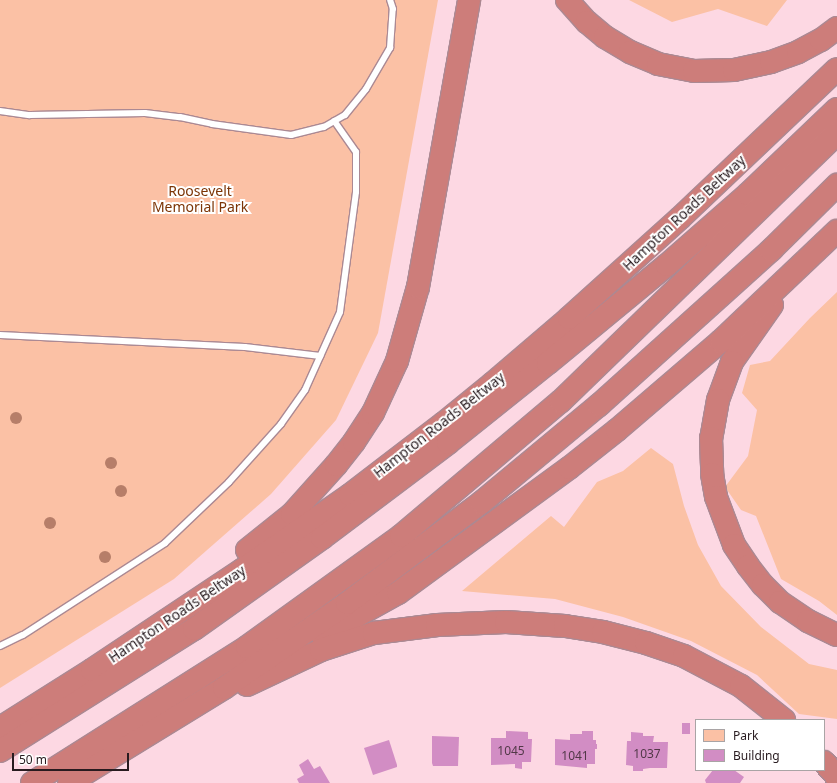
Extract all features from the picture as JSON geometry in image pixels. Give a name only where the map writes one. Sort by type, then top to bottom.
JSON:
[{"type":"highway","points":[[0,711],[205,580],[254,545],[282,523],[317,488],[354,442],[382,395],[397,361],[410,320],[418,287],[468,0]]},
{"type":"highway","points":[[567,0],[587,22],[605,37],[630,52],[658,64],[694,71],[734,70],[771,62],[798,52],[820,40],[837,28]]},
{"type":"highway","name":"Hampton Roads Beltway","points":[[0,728],[92,670],[242,570],[350,495],[444,423],[493,384],[570,318],[680,218],[837,69]]},
{"type":"highway","points":[[0,751],[194,629],[322,538],[448,443],[667,265],[748,194],[837,109]]},
{"type":"highway","points":[[32,783],[247,647],[401,536],[561,401],[837,134]]},
{"type":"highway","points":[[69,783],[224,688],[347,603],[482,502],[548,448],[772,250],[837,185]]},
{"type":"highway","points":[[224,688],[398,594],[569,468],[617,430],[721,341],[837,231]]},
{"type":"highway","points":[[798,268],[732,362],[715,414],[711,438],[712,474],[716,497],[724,522],[734,545],[748,566],[763,585],[780,602],[808,621],[837,635]]},
{"type":"highway","points":[[172,720],[321,650],[348,640],[406,628],[506,622],[565,626],[603,632],[646,643],[684,656],[741,686],[783,719]]},
{"type":"highway","points":[[825,763],[837,777]]},
{"type":"lane","points":[[0,111],[30,115],[145,113],[180,117],[212,124],[291,134],[324,127],[345,114],[366,89],[390,48],[393,9],[390,0]]},
{"type":"lane","points":[[0,646],[23,635],[89,594],[165,543],[229,482],[281,424],[305,390],[340,312],[356,192],[356,152],[334,121]]},
{"type":"lane","points":[[0,335],[245,347],[320,356]]},
{"type":"green space","name":"Roosevelt Memorial Park","points":[[0,0],[438,0],[378,333],[336,420],[271,494],[174,579],[0,688]]},
{"type":"green space","points":[[629,0],[787,0],[767,26],[718,9],[672,22]]},
{"type":"green space","points":[[837,292],[837,615],[819,601],[781,579],[756,516],[741,510],[725,487],[748,456],[757,410],[742,393],[750,365],[770,361],[810,318]]},
{"type":"green space","points":[[651,448],[673,464],[684,506],[698,545],[721,586],[761,627],[809,664],[837,670],[837,719],[799,714],[757,675],[691,641],[623,617],[555,599],[462,591],[551,516],[564,527],[597,482],[623,471]]},
{"type":"building","points":[[682,723],[690,723],[690,734],[682,734]]},
{"type":"building","points":[[506,731],[528,732],[528,739],[532,739],[531,762],[522,762],[522,769],[515,768],[515,764],[491,765],[491,738],[506,738]]},
{"type":"building","points":[[582,731],[593,731],[593,740],[596,740],[597,744],[597,749],[595,749],[595,764],[587,764],[587,768],[555,765],[555,739],[570,740],[570,734],[582,734]]},
{"type":"building","points":[[631,732],[643,733],[643,736],[654,736],[653,742],[668,742],[667,768],[650,768],[643,769],[643,771],[633,771],[633,766],[626,765],[627,741],[631,741]]},
{"type":"building","points":[[432,736],[459,737],[458,766],[433,766]]},
{"type":"building","points":[[389,740],[397,767],[373,775],[364,748]]},
{"type":"building","points":[[308,759],[314,769],[320,766],[330,783],[299,783],[297,779],[304,775],[299,765]]},
{"type":"building","points":[[712,771],[735,771],[744,777],[740,783],[706,783],[705,780]]}]
